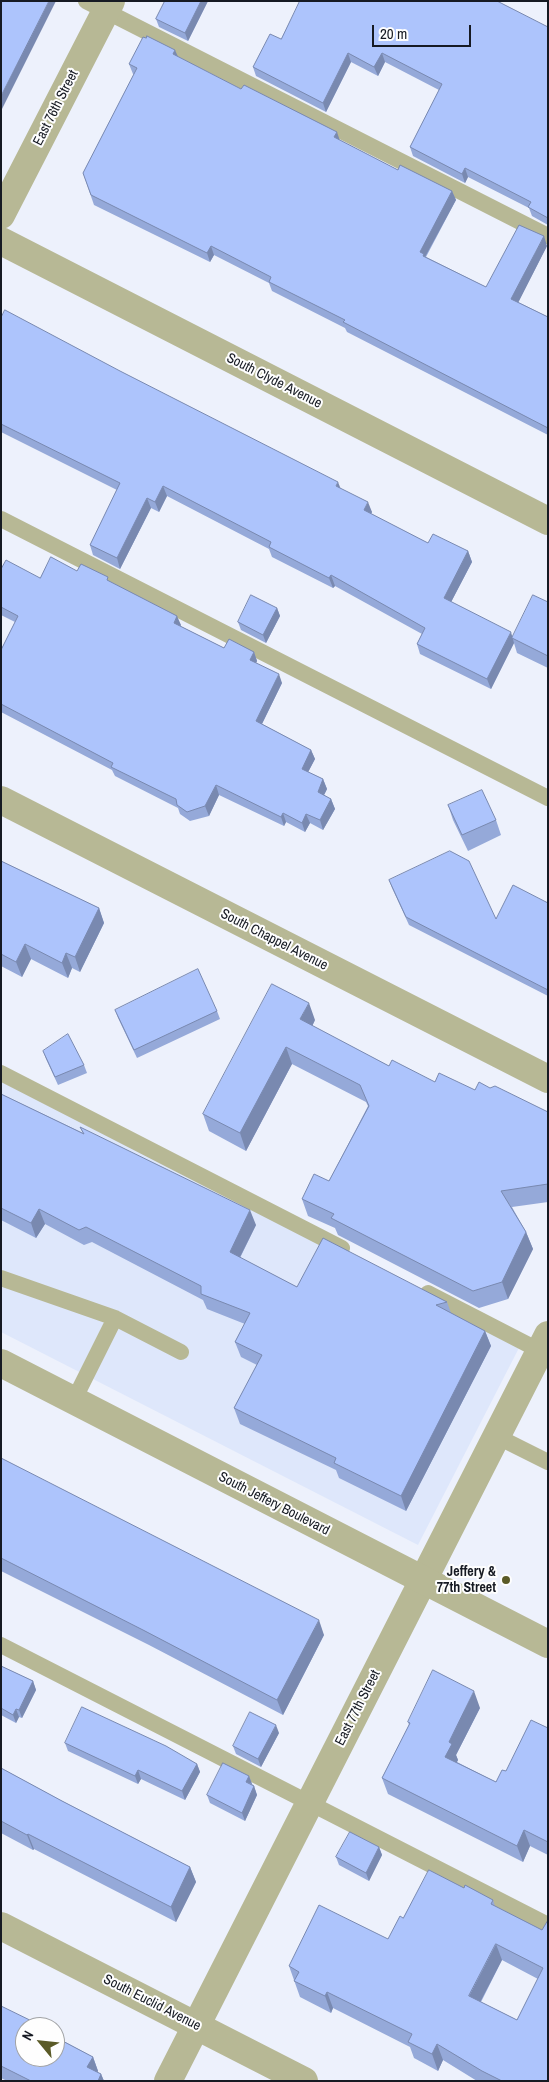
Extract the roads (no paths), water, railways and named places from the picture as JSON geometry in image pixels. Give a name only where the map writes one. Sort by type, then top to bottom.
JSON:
[{"type":"street","name":"East 76th Street","points":[[1,216],[101,5]]},
{"type":"street","name":"South Clyde Avenue","points":[[1,241],[548,520]]},
{"type":"street","name":"South Chappel Avenue","points":[[1,800],[548,1079]]},
{"type":"street","name":"East 77th Street","points":[[168,2081],[496,1436],[545,1347]]},
{"type":"street","name":"South Jeffery Boulevard","points":[[1,1362],[548,1644]]},
{"type":"street","name":"South Euclid Avenue","points":[[1,1926],[304,2081]]},
{"type":"lane","points":[[101,5],[548,236]]},
{"type":"lane","points":[[1,519],[548,798]]},
{"type":"lane","points":[[1,1073],[353,1254]]},
{"type":"lane","points":[[1,1278],[115,1318],[181,1352]]},
{"type":"lane","points":[[415,1286],[545,1347]]},
{"type":"lane","points":[[74,1400],[115,1318]]},
{"type":"lane","points":[[496,1436],[548,1462]]},
{"type":"lane","points":[[1,1645],[548,1925]]},
{"type":"place","name":"Jeffery & 77th Street","points":[[506,1580]]}]
